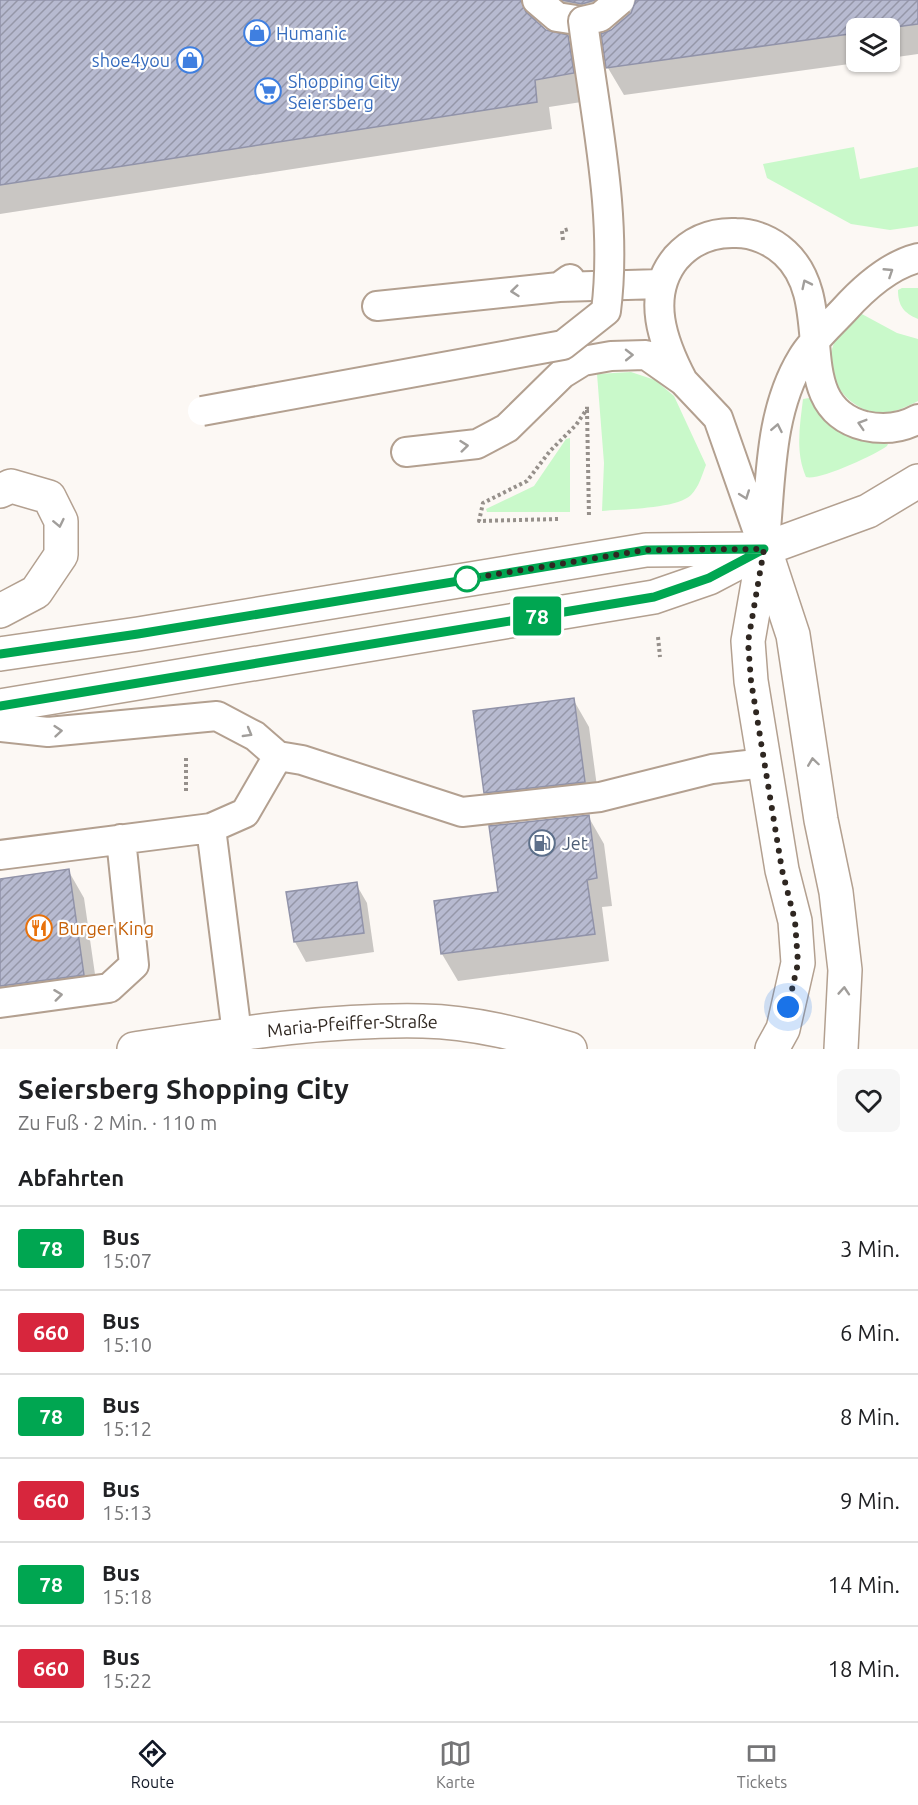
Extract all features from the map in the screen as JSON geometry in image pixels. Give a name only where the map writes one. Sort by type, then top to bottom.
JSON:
[{"type":"main road","points":[[0,706],[654,597],[709,578],[764,549],[868,511],[918,481]]},
{"type":"main road","points":[[0,491],[11,486],[49,497],[61,521],[61,555],[36,592],[0,611]]},
{"type":"main road","points":[[0,654],[138,634],[646,550],[764,549]]},
{"type":"main road","points":[[764,549],[748,642],[751,681],[782,870],[795,921],[798,963],[783,1029],[772,1049]]},
{"type":"main road","points":[[764,549],[793,635],[820,820],[836,892],[845,970],[841,1049]]},
{"type":"main road","name":"Maria-Pfeiffer-Straße","points":[[134,1049],[237,1034],[361,1022],[425,1021],[479,1027],[570,1049]]},
{"type":"lane","points":[[537,0],[557,17],[583,21],[600,17],[620,0]]},
{"type":"lane","points":[[202,411],[563,345],[606,311],[611,273],[605,193],[583,21]]},
{"type":"lane","points":[[683,381],[666,349],[660,320],[661,284],[675,260],[690,243],[719,232],[747,233],[774,243],[795,262],[810,293],[819,382],[830,406],[854,423],[880,429],[909,424],[918,419]]},
{"type":"lane","points":[[764,549],[776,432],[782,404],[802,357],[862,290],[908,261],[918,258]]},
{"type":"lane","points":[[377,306],[565,283],[661,284]]},
{"type":"lane","points":[[406,452],[477,444],[507,428],[562,374],[583,361],[611,356],[646,355],[683,381],[718,418],[764,549]]},
{"type":"lane","points":[[0,726],[48,732],[217,716],[255,736],[278,756],[302,760],[462,812],[600,798],[712,769],[765,764]]},
{"type":"lane","points":[[0,855],[211,828],[245,813],[278,756]]},
{"type":"lane","points":[[211,828],[237,1034]]},
{"type":"lane","points":[[0,1003],[109,988],[134,964],[121,839]]},
{"type":"path","points":[[587,410],[589,519]]},
{"type":"green space","points":[[854,147],[860,179],[918,167],[918,226],[890,230],[851,224],[767,178],[763,164]]},
{"type":"green space","points":[[918,288],[918,319],[909,314],[901,305],[898,290]]},
{"type":"green space","points":[[860,313],[897,333],[918,339],[918,401],[894,411],[878,413],[857,406],[841,391],[831,371],[832,349],[847,325]]},
{"type":"green space","points":[[631,372],[655,380],[674,396],[706,465],[696,488],[684,500],[662,506],[602,511],[604,463],[597,374]]},
{"type":"green space","points":[[809,398],[841,432],[861,440],[888,444],[887,446],[860,461],[834,471],[806,477],[800,458],[799,438],[803,399]]},
{"type":"green space","points":[[570,438],[570,512],[487,512],[486,509],[534,486],[566,439]]},
{"type":"building","name":"Shopping City Seiersberg","points":[[0,0],[521,0],[526,12],[546,30],[568,35],[574,73],[535,80],[537,102],[0,185]]},
{"type":"building","points":[[562,0],[595,0],[582,4]]},
{"type":"building","points":[[636,0],[918,0],[918,24],[900,26],[900,18],[846,18],[846,34],[606,68],[601,34],[611,30],[631,13]]},
{"type":"building","points":[[574,698],[585,782],[484,793],[473,711]]},
{"type":"building","points":[[589,815],[597,878],[587,880],[595,934],[441,954],[434,901],[498,892],[489,826]]},
{"type":"building","name":"Burger King","points":[[69,869],[84,975],[0,986],[0,879]]},
{"type":"building","points":[[357,882],[364,933],[294,942],[286,892]]},
{"type":"bus line","name":"78","points":[[0,654],[138,634],[646,550],[764,549],[709,578],[654,597],[0,706]]},
{"type":"place","name":"Humanic","points":[[257,33]]},
{"type":"place","name":"shoe4you","points":[[190,60]]},
{"type":"place","name":"Shopping City Seiersberg","points":[[268,91]]},
{"type":"place","name":"Jet","points":[[542,843]]},
{"type":"place","name":"Burger King","points":[[39,928]]},
{"type":"route","points":[[467,579],[646,550],[764,549],[748,642],[751,681],[782,870],[795,921],[798,963],[788,1007]]}]
